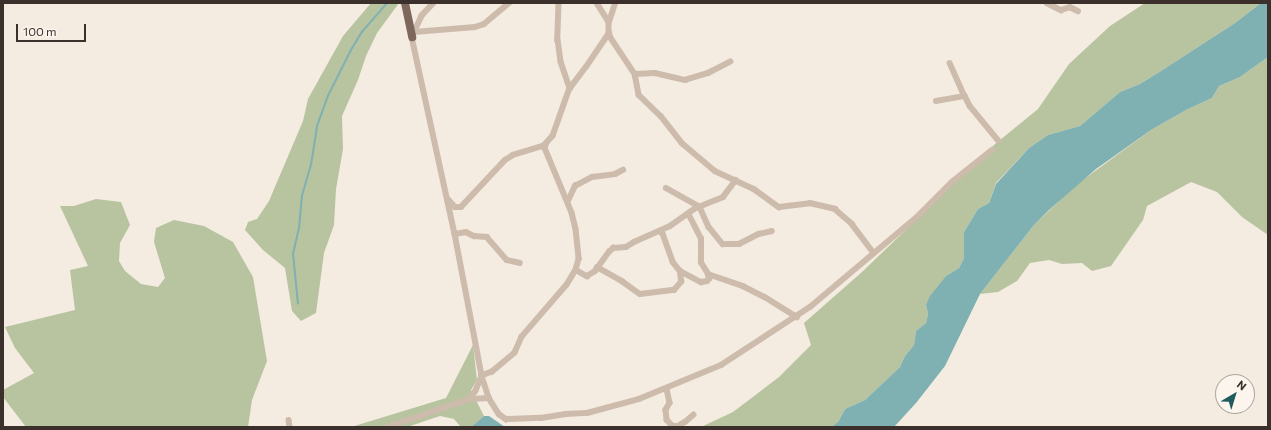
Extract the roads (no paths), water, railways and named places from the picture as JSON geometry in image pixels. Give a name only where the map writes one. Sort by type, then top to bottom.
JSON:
[{"type":"main road","points":[[405,3],[413,34]]},
{"type":"street","points":[[434,3],[422,16],[413,34],[482,376],[490,398],[498,414],[503,418],[522,420],[566,414],[587,413],[639,399],[667,389],[695,375],[721,365],[760,338],[797,317],[917,217],[952,182],[992,150]]},
{"type":"street","points":[[413,34],[475,27],[484,24],[509,3]]},
{"type":"street","points":[[559,3],[558,40],[561,62],[570,88]]},
{"type":"street","points":[[597,3],[609,22]]},
{"type":"street","points":[[615,3],[609,22],[609,33],[620,53],[635,74],[640,95],[661,116],[682,143],[715,171],[766,196],[779,207],[810,203],[835,209],[852,224],[874,253]]},
{"type":"street","points":[[1047,3],[1061,10],[1070,7],[1078,12]]},
{"type":"street","points":[[447,198],[453,206],[461,207],[505,160],[513,155],[545,145],[553,136],[570,88],[609,33]]},
{"type":"street","points":[[635,74],[656,73],[685,80],[730,62]]},
{"type":"street","points":[[950,62],[970,106],[999,141]]},
{"type":"street","points":[[936,101],[965,96]]},
{"type":"street","points":[[470,399],[482,376],[492,372],[515,353],[522,337],[567,285],[576,270],[579,259],[576,229],[568,201],[545,145]]},
{"type":"street","points":[[568,201],[575,186],[592,177],[615,174],[623,170]]},
{"type":"street","points":[[576,270],[587,276],[597,267],[608,252],[613,248],[626,247],[660,231],[700,207],[723,197],[736,180]]},
{"type":"street","points":[[666,188],[700,207],[709,227],[723,244],[739,244],[759,234],[772,231]]},
{"type":"street","points":[[660,231],[663,234],[673,262],[680,271],[701,282],[709,279],[708,274],[701,263],[701,239],[688,214]]},
{"type":"street","points":[[454,234],[466,232],[474,236],[486,237],[507,260],[520,263]]},
{"type":"street","points":[[597,267],[622,281],[640,294],[674,290],[681,282],[680,271]]},
{"type":"street","points":[[708,274],[743,286],[765,297],[797,317]]},
{"type":"street","points":[[667,389],[670,403],[666,410],[667,420],[673,426],[678,426],[693,415]]},
{"type":"street","points":[[388,427],[470,399],[490,398]]},
{"type":"street","points":[[290,420],[290,427]]},
{"type":"water","points":[[1261,3],[1268,3],[1268,57],[1240,77],[1219,86],[1212,98],[1186,110],[1151,130],[1096,169],[1049,210],[1034,225],[980,294],[945,366],[916,403],[894,427],[831,427],[838,422],[845,409],[865,400],[900,367],[905,356],[914,345],[916,331],[926,323],[928,314],[926,305],[930,296],[946,276],[959,268],[964,258],[964,232],[978,209],[989,203],[996,184],[1029,148],[1048,135],[1080,126],[1120,92],[1140,84],[1161,71],[1235,23]]},
{"type":"water","points":[[484,416],[489,416],[505,427],[471,427]]},
{"type":"waterway","points":[[298,304],[293,254],[299,229],[302,196],[311,165],[317,126],[328,96],[351,50],[362,32],[387,3]]}]
